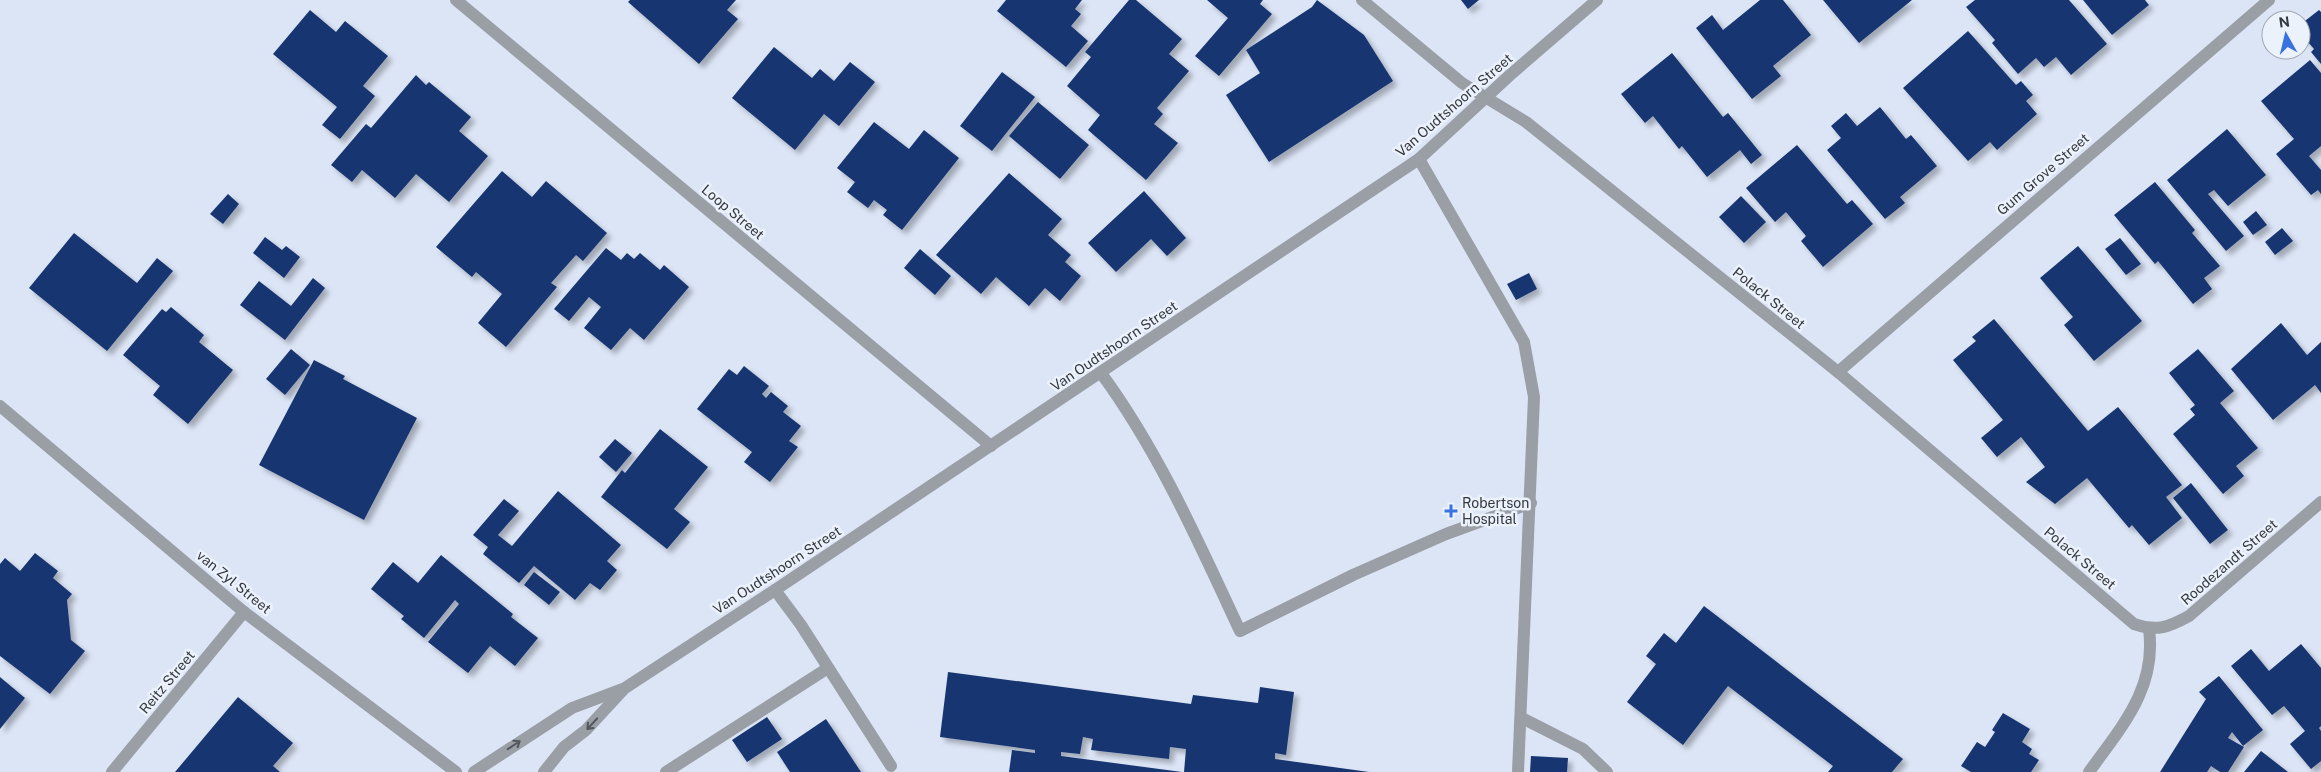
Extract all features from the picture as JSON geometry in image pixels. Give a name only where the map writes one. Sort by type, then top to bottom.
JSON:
[{"type":"street","name":"Loop Street","points":[[456,0],[991,446]]},
{"type":"street","name":"Polack Street","points":[[1362,0],[1462,83],[1526,122],[1838,372],[2134,624],[2149,629]]},
{"type":"street","name":"Van Oudtshoorn Street","points":[[474,772],[572,708],[625,688],[775,590],[1419,159],[1486,97],[1597,0]]},
{"type":"street","name":"Gum Grove Street","points":[[1838,372],[2269,0]]},
{"type":"street","points":[[1419,159],[1524,342],[1534,398],[1522,718],[1518,772]]},
{"type":"street","points":[[1102,372],[1128,410],[1191,526],[1240,631],[1353,575],[1446,534],[1531,503]]},
{"type":"street","name":"van Zyl Street","points":[[0,406],[244,612],[456,772]]},
{"type":"street","name":"Roodezandt Street","points":[[2149,629],[2171,626],[2189,616],[2321,502]]},
{"type":"street","points":[[775,590],[892,766]]},
{"type":"street","name":"Reitz Street","points":[[112,772],[244,612]]},
{"type":"street","points":[[2089,772],[2135,708],[2149,668],[2151,648],[2149,629]]},
{"type":"street","points":[[666,772],[828,668]]},
{"type":"street","name":"Van Oudtshoorn Street","points":[[544,772],[564,747],[586,730],[625,688]]},
{"type":"street","points":[[1522,718],[1583,749],[1607,772]]},
{"type":"building","points":[[630,0],[736,0],[727,10],[738,19],[699,64],[628,2]]},
{"type":"building","points":[[1006,0],[1082,0],[1075,9],[1081,14],[1071,26],[1088,41],[1066,67],[997,11]]},
{"type":"building","points":[[1129,0],[1136,0],[1182,39],[1169,54],[1189,71],[1157,108],[1163,114],[1154,124],[1178,143],[1146,180],[1088,130],[1100,115],[1067,86],[1091,57],[1085,52]]},
{"type":"building","points":[[1207,0],[1263,0],[1260,4],[1272,14],[1219,76],[1195,56],[1228,18]]},
{"type":"building","points":[[1317,0],[1364,35],[1393,81],[1269,162],[1226,95],[1260,73],[1246,50],[1312,7]]},
{"type":"building","points":[[1461,0],[1479,0],[1468,9]]},
{"type":"building","points":[[1760,0],[1783,0],[1811,35],[1773,66],[1781,76],[1752,99],[1696,28],[1712,15],[1723,30]]},
{"type":"building","points":[[1823,0],[1912,0],[1859,43]]},
{"type":"building","points":[[1975,0],[2069,0],[2107,44],[2071,75],[2056,57],[2044,67],[2036,58],[2018,74],[1992,43],[1995,40],[1966,7]]},
{"type":"building","points":[[2083,0],[2145,0],[2149,5],[2112,35]]},
{"type":"building","points":[[310,10],[336,32],[345,21],[388,56],[363,86],[375,96],[340,139],[322,125],[337,107],[273,54]]},
{"type":"building","points":[[2319,10],[2321,12],[2321,64],[2311,52],[2314,49],[2311,46],[2311,16]]},
{"type":"building","points":[[1968,31],[2016,85],[2021,81],[2033,95],[2026,101],[2037,114],[1997,150],[1990,142],[1968,161],[1903,88]]},
{"type":"building","points":[[774,47],[812,78],[820,69],[834,81],[850,62],[875,82],[839,126],[824,114],[795,150],[732,98]]},
{"type":"building","points":[[1672,53],[1723,117],[1728,113],[1762,155],[1751,164],[1740,150],[1707,177],[1682,146],[1679,149],[1653,116],[1645,123],[1621,94]]},
{"type":"building","points":[[2310,60],[2321,73],[2321,146],[2309,156],[2321,170],[2321,194],[2318,190],[2311,195],[2276,154],[2294,139],[2261,101]]},
{"type":"building","points":[[1002,72],[1035,97],[992,151],[960,126]]},
{"type":"building","points":[[416,75],[426,85],[429,82],[471,117],[459,131],[488,156],[449,202],[416,174],[395,198],[362,170],[352,182],[331,165],[366,124],[371,128]]},
{"type":"building","points":[[1038,102],[1089,145],[1060,179],[1009,136]]},
{"type":"building","points":[[1880,107],[1906,139],[1911,135],[1937,166],[1900,197],[1905,203],[1885,219],[1827,150],[1841,138],[1831,126],[1846,113],[1857,126]]},
{"type":"building","points":[[874,122],[909,149],[924,130],[959,158],[902,230],[883,215],[887,210],[874,200],[868,208],[847,192],[855,182],[837,168]]},
{"type":"building","points":[[2227,129],[2266,175],[2228,206],[2214,190],[2208,194],[2244,236],[2226,251],[2167,180]]},
{"type":"building","points":[[1797,145],[1847,204],[1852,200],[1873,224],[1823,267],[1801,241],[1806,236],[1786,212],[1775,222],[1746,188]]},
{"type":"building","points":[[502,171],[532,197],[546,181],[607,233],[583,261],[576,255],[551,283],[557,287],[506,347],[478,323],[502,294],[476,272],[472,277],[436,247]]},
{"type":"building","points":[[1009,173],[1062,219],[1048,235],[1071,255],[1065,262],[1081,276],[1060,301],[1045,288],[1029,306],[996,277],[981,294],[936,255]]},
{"type":"building","points":[[2155,182],[2195,230],[2192,233],[2220,266],[2204,278],[2212,289],[2193,304],[2158,261],[2155,264],[2114,215]]},
{"type":"building","points":[[1144,191],[1186,238],[1167,256],[1151,239],[1116,272],[1088,243]]},
{"type":"building","points":[[228,194],[239,204],[223,224],[210,214]]},
{"type":"building","points":[[1741,196],[1766,222],[1744,243],[1719,217]]},
{"type":"building","points":[[2256,211],[2267,225],[2253,235],[2243,222]]},
{"type":"building","points":[[2282,228],[2293,241],[2275,255],[2265,242]]},
{"type":"building","points":[[74,233],[137,283],[157,258],[173,271],[107,351],[29,288]]},
{"type":"building","points":[[265,237],[282,250],[286,246],[300,257],[284,278],[253,253]]},
{"type":"building","points":[[2120,238],[2141,264],[2126,275],[2105,249]]},
{"type":"building","points":[[2078,246],[2142,321],[2094,361],[2064,325],[2073,317],[2040,278]]},
{"type":"building","points":[[606,248],[621,260],[627,253],[634,259],[640,253],[660,270],[664,265],[689,287],[644,340],[630,328],[611,350],[584,328],[601,307],[589,297],[569,321],[554,309]]},
{"type":"building","points":[[920,249],[951,276],[935,295],[904,268]]},
{"type":"building","points":[[1529,273],[1537,289],[1516,300],[1507,284]]},
{"type":"building","points":[[313,278],[325,288],[285,340],[240,305],[259,281],[291,306]]},
{"type":"building","points":[[171,307],[204,335],[199,342],[233,370],[188,424],[153,395],[160,386],[123,355],[162,309],[166,312]]},
{"type":"building","points":[[1994,319],[2088,431],[2118,407],[2182,485],[2166,497],[2182,518],[2149,545],[2132,525],[2129,528],[2087,478],[2055,504],[2026,482],[2045,467],[2021,437],[1997,457],[1981,438],[2003,420],[1953,360],[1976,341],[1972,337]]},
{"type":"building","points":[[2281,323],[2307,355],[2321,342],[2321,393],[2315,385],[2273,420],[2231,369]]},
{"type":"building","points":[[291,349],[310,365],[285,395],[266,379]]},
{"type":"building","points":[[2198,349],[2234,391],[2220,403],[2258,448],[2236,466],[2244,476],[2223,494],[2173,434],[2195,415],[2190,409],[2195,405],[2169,373]]},
{"type":"building","points":[[314,360],[345,376],[343,379],[417,418],[364,520],[259,465]]},
{"type":"building","points":[[744,366],[769,386],[762,394],[766,398],[771,392],[788,406],[783,412],[801,426],[789,441],[798,447],[770,482],[744,462],[752,452],[697,409],[729,369],[737,375]]},
{"type":"building","points":[[660,429],[708,467],[674,509],[690,522],[667,549],[601,497],[622,470],[625,473]]},
{"type":"building","points":[[615,439],[632,453],[616,472],[599,457]]},
{"type":"building","points":[[2191,483],[2228,530],[2210,544],[2173,498]]},
{"type":"building","points":[[558,491],[621,545],[607,561],[617,570],[600,590],[590,583],[575,600],[534,566],[519,583],[483,554],[488,547],[473,535],[504,499],[519,511],[498,535],[512,546]]},
{"type":"building","points":[[35,553],[58,571],[53,578],[72,594],[67,600],[71,640],[85,651],[50,694],[0,656],[0,564],[5,558],[20,571]]},
{"type":"building","points":[[441,555],[513,614],[511,617],[538,638],[515,666],[490,646],[468,673],[428,642],[459,604],[455,600],[424,638],[401,619],[404,616],[371,589],[393,562],[418,583]]},
{"type":"building","points":[[534,572],[560,592],[549,605],[524,585]]},
{"type":"building","points":[[1704,606],[1903,759],[1892,772],[1828,772],[1833,766],[1728,686],[1683,745],[1627,702],[1656,664],[1646,656],[1664,633],[1676,643]]},
{"type":"building","points":[[2301,644],[2321,668],[2321,726],[2319,728],[2321,731],[2321,761],[2311,769],[2290,744],[2305,731],[2284,706],[2272,715],[2231,666],[2251,649],[2269,671]]},
{"type":"building","points":[[948,672],[1191,704],[1193,695],[1258,703],[1260,687],[1294,692],[1286,755],[1275,753],[1275,759],[1369,772],[1184,772],[1186,749],[1170,747],[1169,759],[1091,750],[1093,739],[1083,737],[1080,754],[1061,752],[1061,756],[1182,772],[1009,772],[1012,750],[1035,753],[1035,750],[940,737]]},
{"type":"building","points":[[2219,676],[2263,730],[2243,746],[2232,732],[2228,738],[2244,747],[2228,772],[2220,772],[2211,766],[2207,772],[2160,772],[2206,699],[2199,692]]},
{"type":"building","points":[[0,677],[25,698],[0,729]]},
{"type":"building","points":[[238,697],[293,743],[273,766],[280,772],[175,772]]},
{"type":"building","points":[[2003,713],[2030,729],[2022,742],[2032,749],[2029,754],[2039,760],[2031,772],[1971,772],[1961,766],[1977,742],[1985,747],[1995,732],[1992,730]]},
{"type":"building","points":[[767,717],[782,739],[747,762],[732,740]]},
{"type":"building","points":[[826,719],[861,772],[790,772],[777,752]]},
{"type":"building","points":[[2261,751],[2288,772],[2244,772]]},
{"type":"building","points":[[1531,756],[1568,758],[1567,772],[1530,772]]},
{"type":"place","name":"Robertson Hospital","points":[[1451,511]]}]
